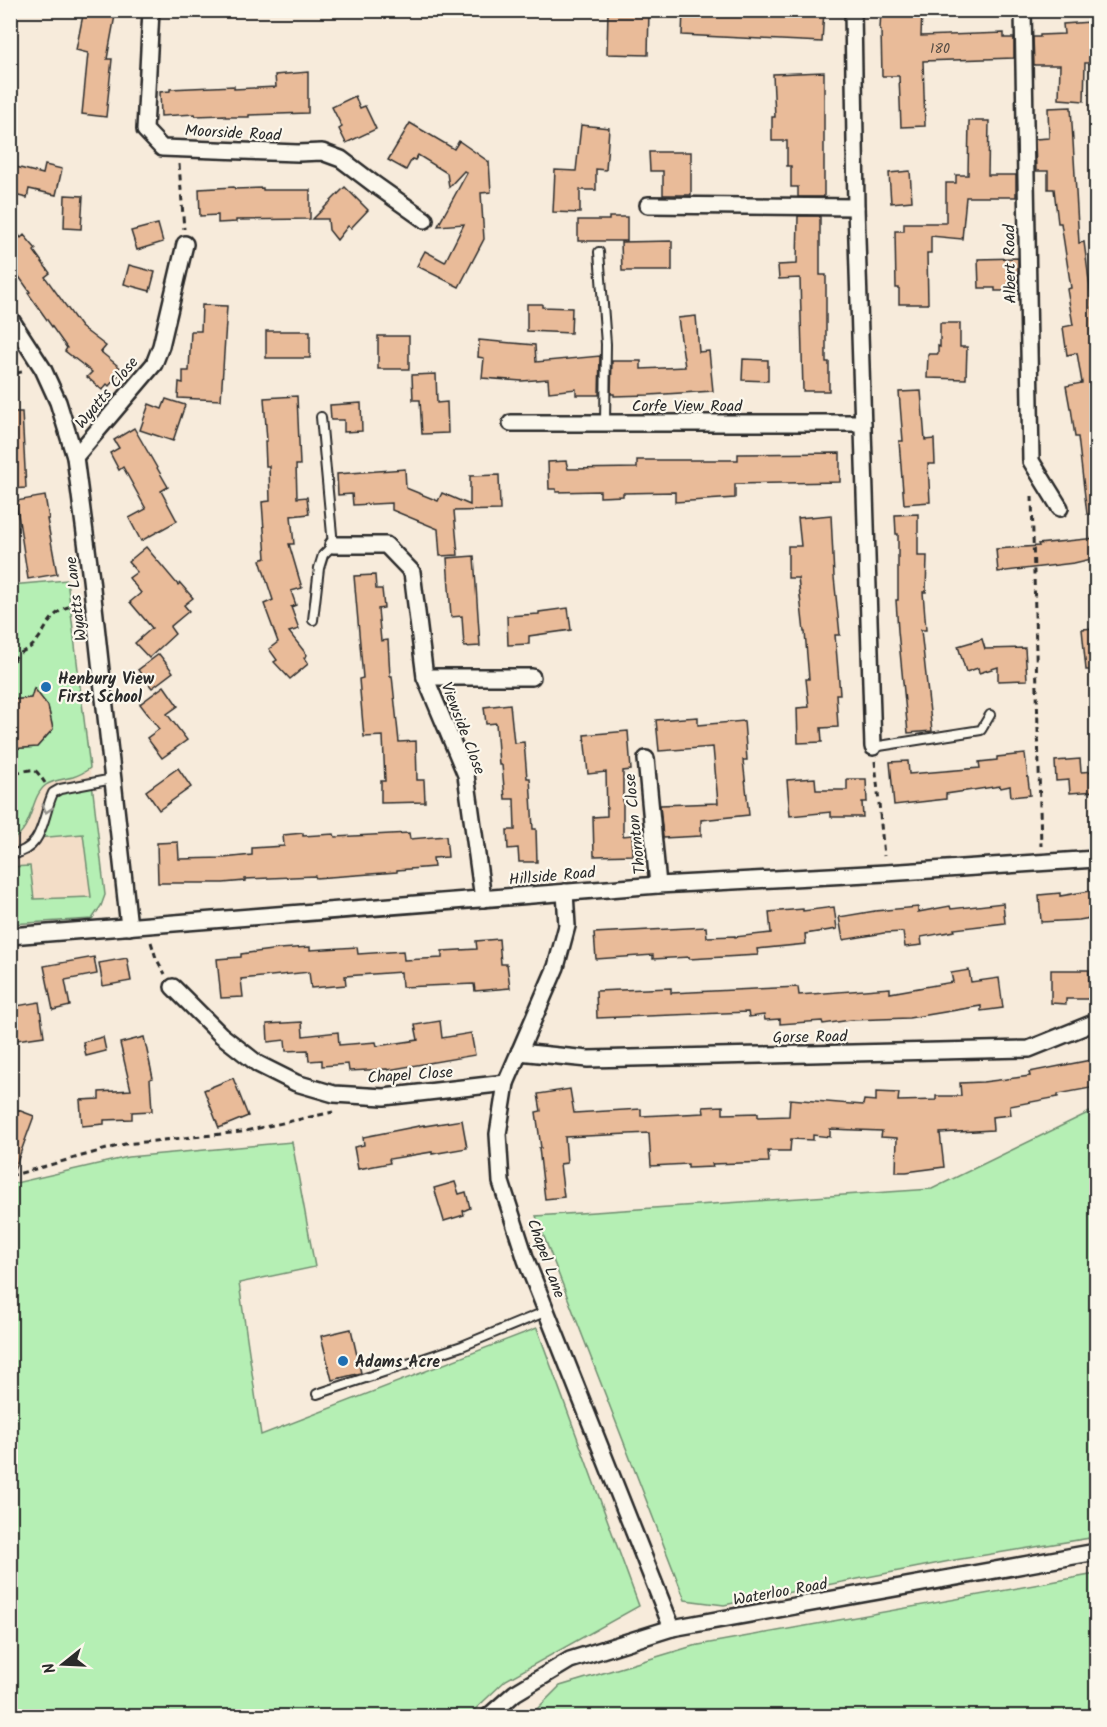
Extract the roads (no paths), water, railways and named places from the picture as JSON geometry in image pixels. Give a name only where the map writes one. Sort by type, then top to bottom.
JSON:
[{"type":"street","name":"Moorside Road","points":[[151,10],[145,130],[162,148],[322,152],[341,159],[425,220]]},
{"type":"street","points":[[853,10],[856,207],[873,747]]},
{"type":"street","name":"Albert Road","points":[[1023,10],[1031,461],[1060,508]]},
{"type":"street","points":[[648,205],[856,207]]},
{"type":"street","name":"Wyatts Close","points":[[75,457],[154,364],[162,346],[185,244]]},
{"type":"street","name":"Wyatts Lane","points":[[10,318],[43,369],[58,402],[75,457],[94,604],[129,927]]},
{"type":"street","name":"Corfe View Road","points":[[511,423],[863,423]]},
{"type":"street","name":"Viewside Close","points":[[333,545],[386,545],[412,572],[425,677],[466,775],[483,899]]},
{"type":"street","name":"Viewside Close","points":[[425,677],[532,677]]},
{"type":"street","name":"Thornton Close","points":[[646,759],[658,885]]},
{"type":"street","name":"Hillside Road","points":[[10,936],[658,885],[1096,859]]},
{"type":"street","name":"Chapel Lane","points":[[565,892],[567,926],[556,967],[506,1083],[498,1134],[501,1182],[526,1260],[672,1628]]},
{"type":"street","name":"Chapel Close","points":[[173,987],[221,1035],[258,1064],[296,1083],[333,1094],[384,1097],[506,1083]]},
{"type":"street","name":"Gorse Road","points":[[519,1052],[588,1059],[1029,1049],[1096,1022]]},
{"type":"street","name":"Waterloo Road","points":[[489,1716],[515,1693],[570,1660],[672,1628],[1096,1552]]},
{"type":"lane","points":[[599,252],[606,344],[605,423]]},
{"type":"lane","points":[[313,620],[319,568],[323,555],[333,545],[321,417]]},
{"type":"lane","points":[[873,747],[981,730],[990,715]]},
{"type":"lane","points":[[10,855],[27,849],[35,843],[42,830],[44,815],[53,793],[60,789],[113,779]]},
{"type":"lane","points":[[317,1394],[462,1346],[548,1311]]},
{"type":"waterway","points":[[1081,1716],[1096,1711]]},
{"type":"place","name":"Henbury View First School","points":[[46,687]]},
{"type":"place","name":"Adams Acre","points":[[343,1361]]}]
